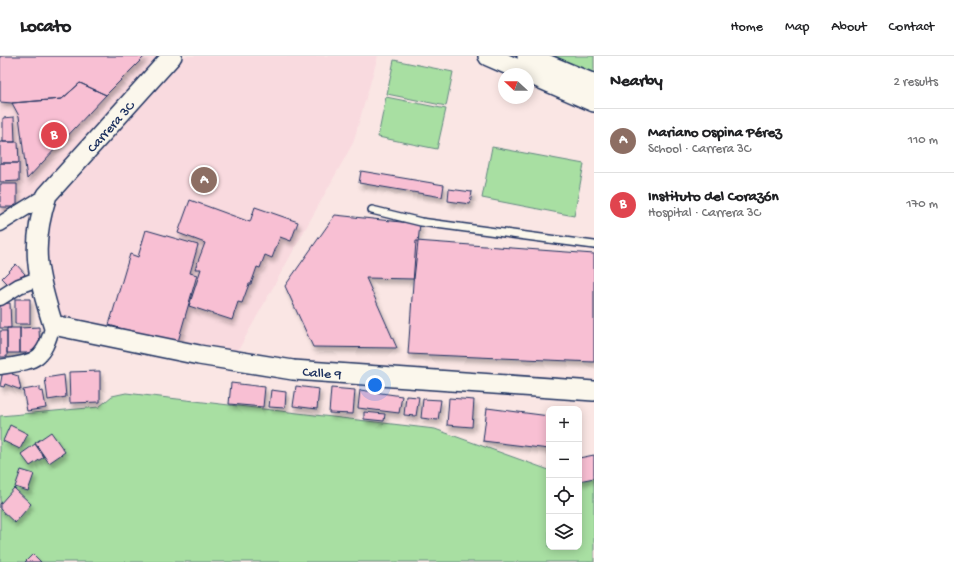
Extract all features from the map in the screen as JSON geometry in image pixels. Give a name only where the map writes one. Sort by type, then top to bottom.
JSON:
[{"type":"street","name":"Carrera 3C","points":[[47,195],[172,56]]},
{"type":"street","points":[[488,56],[594,102]]},
{"type":"street","points":[[526,56],[594,84]]},
{"type":"street","points":[[0,224],[47,195]]},
{"type":"street","points":[[0,366],[18,364],[41,356],[48,344],[53,325],[40,278],[36,247],[40,216],[47,195]]},
{"type":"street","points":[[0,298],[19,286],[40,278]]},
{"type":"street","name":"Calle 9","points":[[53,325],[199,355],[293,370],[594,391]]},
{"type":"lane","points":[[372,210],[421,222],[594,245]]},
{"type":"shaded area","points":[[0,56],[181,56],[36,214],[13,217],[0,223]]},
{"type":"shaded area","points":[[184,56],[378,56],[353,143],[230,365],[55,331],[41,286],[42,218]]},
{"type":"green space","points":[[526,56],[594,56],[594,85]]},
{"type":"green space","points":[[394,60],[453,72],[446,106],[387,94]]},
{"type":"green space","points":[[386,97],[446,109],[437,149],[378,137]]},
{"type":"green space","points":[[492,147],[584,164],[574,216],[482,198]]},
{"type":"green space","points":[[126,393],[435,429],[546,469],[546,550],[582,550],[582,469],[594,469],[594,562],[0,562],[0,416],[99,407],[112,396]]},
{"type":"building","points":[[0,56],[145,56],[106,95],[80,83],[62,99],[12,103],[0,102]]},
{"type":"building","points":[[80,83],[106,95],[27,179],[19,116],[12,103],[62,99]]},
{"type":"building","points":[[14,117],[15,142],[3,142],[3,118]]},
{"type":"building","points":[[0,142],[18,142],[19,163],[0,163]]},
{"type":"building","points":[[0,163],[19,163],[19,181],[0,182]]},
{"type":"building","points":[[361,171],[444,185],[442,197],[359,183]]},
{"type":"building","points":[[0,184],[17,184],[17,207],[0,207]]},
{"type":"building","points":[[449,189],[472,192],[470,204],[448,201]]},
{"type":"building","points":[[190,200],[250,222],[255,207],[298,222],[291,241],[280,237],[272,258],[265,255],[260,268],[257,267],[242,303],[238,302],[232,320],[189,306],[201,269],[195,269],[205,243],[178,233]]},
{"type":"building","points":[[335,215],[420,224],[414,279],[366,278],[397,348],[313,347],[285,286]]},
{"type":"building","points":[[146,230],[198,245],[190,273],[197,275],[177,345],[109,325],[130,254],[138,257]]},
{"type":"building","points":[[416,241],[594,254],[594,362],[408,354]]},
{"type":"building","points":[[16,264],[25,274],[11,287],[2,278]]},
{"type":"building","points":[[15,299],[30,299],[30,324],[15,324]]},
{"type":"building","points":[[10,303],[11,328],[0,328],[0,304]]},
{"type":"building","points":[[39,327],[40,353],[20,353],[20,328]]},
{"type":"building","points":[[7,328],[20,328],[20,353],[7,353]]},
{"type":"building","points":[[0,331],[7,331],[7,357],[0,357]]},
{"type":"building","points":[[3,370],[14,370],[12,374],[18,376],[21,390],[5,384],[4,387],[0,386]]},
{"type":"building","points":[[100,371],[100,402],[70,403],[69,372]]},
{"type":"building","points":[[64,375],[66,397],[48,400],[45,378]]},
{"type":"building","points":[[231,383],[265,387],[263,407],[229,404]]},
{"type":"building","points":[[296,386],[319,389],[317,409],[293,406]]},
{"type":"building","points":[[40,387],[40,392],[43,391],[46,408],[27,411],[23,390]]},
{"type":"building","points":[[331,388],[355,390],[353,414],[329,413]]},
{"type":"building","points":[[271,390],[286,392],[285,408],[269,407]]},
{"type":"building","points":[[360,390],[402,396],[399,413],[358,408]]},
{"type":"building","points":[[406,396],[419,397],[416,416],[404,415]]},
{"type":"building","points":[[449,398],[474,400],[472,427],[447,425]]},
{"type":"building","points":[[423,399],[441,400],[438,420],[421,418]]},
{"type":"building","points":[[487,408],[546,416],[546,449],[483,441]]},
{"type":"building","points":[[364,412],[385,414],[384,421],[364,419]]},
{"type":"building","points":[[10,425],[28,434],[20,449],[3,441]]},
{"type":"building","points":[[51,432],[65,452],[49,463],[35,443]]},
{"type":"building","points":[[35,444],[44,457],[30,466],[21,454]]},
{"type":"building","points":[[594,455],[594,478],[582,480],[582,457]]},
{"type":"building","points":[[21,470],[34,474],[28,491],[15,487]]},
{"type":"building","points":[[14,488],[31,504],[15,523],[0,509],[0,504]]},
{"type":"building","points":[[33,554],[41,562],[25,562]]},
{"type":"place","name":"Instituto del Corazón","points":[[54,135]]},
{"type":"place","name":"Mariano Ospina Pérez","points":[[204,180]]}]
